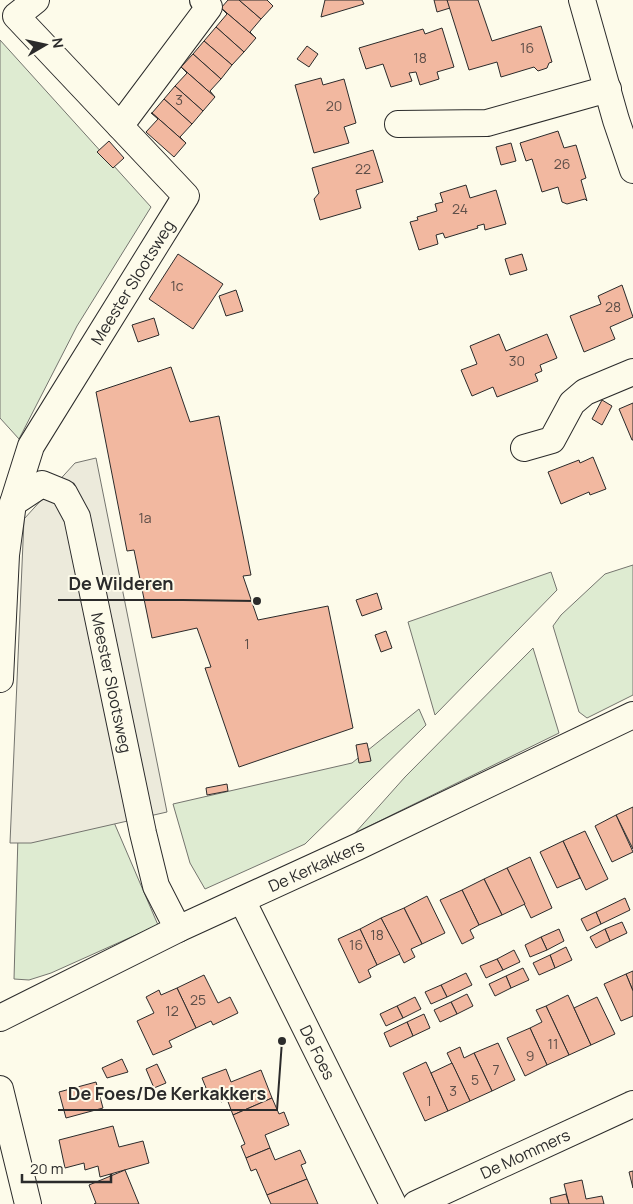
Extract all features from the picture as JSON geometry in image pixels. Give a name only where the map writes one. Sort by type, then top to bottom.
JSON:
[{"type":"street","points":[[36,0],[16,16],[120,126],[209,7],[204,0]]},
{"type":"street","points":[[582,0],[608,89],[625,117],[633,170]]},
{"type":"street","points":[[398,124],[487,123],[608,89]]},
{"type":"street","name":"Meester Slootsweg","points":[[0,679],[6,555],[12,503],[31,446],[186,196],[120,126]]},
{"type":"street","points":[[524,448],[552,440],[572,403],[585,392],[633,372]]},
{"type":"street","name":"Meester Slootsweg","points":[[12,503],[42,484],[64,493],[77,517],[145,842],[156,886],[178,929]]},
{"type":"street","name":"De Kerkakkers","points":[[0,1018],[178,929],[357,848],[633,715]]},
{"type":"street","name":"De Foes","points":[[242,900],[393,1204]]},
{"type":"street","points":[[0,1089],[28,1204]]},
{"type":"street","name":"De Mommers","points":[[416,1204],[633,1104]]},
{"type":"green space","points":[[0,40],[151,207],[77,326],[19,439],[0,418]]},
{"type":"green space","points":[[633,565],[633,695],[587,718],[579,712],[553,626],[561,615],[605,574]]},
{"type":"green space","points":[[551,572],[557,590],[435,715],[408,622]]},
{"type":"green space","points":[[533,648],[559,733],[355,833],[405,777]]},
{"type":"green space","points":[[419,709],[426,725],[305,844],[205,889],[190,863],[173,804],[352,763]]},
{"type":"green space","points":[[113,820],[158,925],[51,973],[29,980],[14,979],[18,835]]},
{"type":"shaded area","points":[[96,458],[167,812],[31,843],[10,843],[24,519],[75,463]]},
{"type":"building","points":[[228,0],[239,0],[261,19],[250,32],[256,38],[221,8]]},
{"type":"building","points":[[239,0],[267,0],[273,6],[261,19]]},
{"type":"building","points":[[325,0],[362,0],[364,4],[321,17]]},
{"type":"building","points":[[434,0],[448,0],[450,8],[437,12]]},
{"type":"building","points":[[447,0],[478,0],[492,41],[541,26],[552,62],[549,63],[547,68],[538,71],[534,67],[501,77],[497,62],[469,70]]},
{"type":"building","points":[[221,8],[256,38],[244,52],[216,27],[227,14]]},
{"type":"building","points":[[216,27],[244,52],[232,65],[204,41]]},
{"type":"building","points":[[442,28],[454,67],[437,72],[439,79],[420,85],[416,72],[409,73],[412,81],[391,87],[383,64],[366,69],[359,48],[423,29],[425,34]]},
{"type":"building","points":[[204,41],[232,65],[221,79],[193,54]]},
{"type":"building","points":[[307,46],[318,54],[309,67],[297,59]]},
{"type":"building","points":[[193,54],[221,79],[210,91],[215,97],[181,67]]},
{"type":"building","points":[[181,67],[215,97],[203,111],[175,86],[187,73]]},
{"type":"building","points":[[321,78],[323,85],[344,79],[356,123],[344,127],[349,143],[314,153],[295,85]]},
{"type":"building","points":[[175,86],[203,111],[192,124],[164,99]]},
{"type":"building","points":[[164,99],[192,124],[180,137],[186,143],[152,113]]},
{"type":"building","points":[[152,113],[186,143],[174,157],[146,132],[158,119]]},
{"type":"building","points":[[558,131],[564,148],[576,145],[586,178],[581,180],[587,201],[585,199],[567,204],[562,202],[558,187],[542,192],[532,159],[526,161],[520,143]]},
{"type":"building","points":[[109,141],[124,158],[113,168],[97,152]]},
{"type":"building","points":[[511,143],[516,161],[501,165],[496,147]]},
{"type":"building","points":[[373,150],[383,182],[356,190],[361,208],[320,220],[314,199],[319,193],[312,168]]},
{"type":"building","points":[[466,185],[470,198],[496,190],[506,224],[485,230],[484,224],[477,226],[478,228],[445,238],[443,233],[436,235],[438,244],[419,250],[410,222],[418,220],[417,217],[437,211],[435,204],[443,202],[440,193]]},
{"type":"building","points":[[178,254],[223,284],[193,329],[149,299]]},
{"type":"building","points":[[522,254],[527,270],[510,275],[505,259]]},
{"type":"building","points":[[622,285],[633,317],[610,327],[615,339],[584,352],[570,316],[601,304],[598,296]]},
{"type":"building","points":[[236,290],[243,311],[226,316],[219,296]]},
{"type":"building","points":[[154,318],[159,335],[138,342],[132,325]]},
{"type":"building","points":[[499,334],[506,351],[547,334],[557,358],[540,365],[542,371],[535,374],[538,381],[497,397],[493,387],[472,396],[461,370],[477,364],[470,346]]},
{"type":"building","points":[[171,367],[190,422],[219,416],[251,575],[243,576],[258,620],[328,606],[353,728],[239,767],[205,668],[211,667],[197,628],[152,638],[134,550],[127,551],[96,392]]},
{"type":"building","points":[[602,400],[612,406],[602,425],[592,419]]},
{"type":"building","points":[[633,403],[633,440],[632,440],[619,409]]},
{"type":"building","points":[[593,457],[606,489],[590,495],[589,492],[561,504],[548,472],[579,460],[580,463]]},
{"type":"building","points":[[377,593],[382,609],[362,616],[356,600]]},
{"type":"building","points":[[386,631],[392,648],[381,652],[375,635]]},
{"type":"building","points":[[367,743],[371,761],[359,763],[356,745]]},
{"type":"building","points":[[227,784],[228,791],[207,795],[206,788]]},
{"type":"building","points":[[633,807],[633,849],[616,815]]},
{"type":"building","points":[[616,815],[633,852],[612,862],[595,826]]},
{"type":"building","points":[[585,831],[608,879],[586,890],[563,841]]},
{"type":"building","points":[[563,841],[580,878],[557,888],[540,852]]},
{"type":"building","points":[[530,857],[552,908],[531,918],[507,868]]},
{"type":"building","points":[[507,868],[525,904],[502,915],[484,879]]},
{"type":"building","points":[[484,879],[502,915],[479,925],[462,890]]},
{"type":"building","points":[[462,890],[479,925],[470,930],[474,938],[462,944],[440,900]]},
{"type":"building","points":[[427,896],[445,933],[422,944],[404,908]]},
{"type":"building","points":[[625,898],[630,910],[601,924],[596,912]]},
{"type":"building","points":[[404,908],[422,944],[411,949],[415,957],[404,963],[381,918]]},
{"type":"building","points":[[596,912],[601,924],[587,931],[581,919]]},
{"type":"building","points":[[381,918],[400,954],[377,965],[360,929]]},
{"type":"building","points":[[622,922],[627,933],[610,941],[605,929]]},
{"type":"building","points":[[360,929],[377,965],[368,970],[371,977],[359,983],[338,939]]},
{"type":"building","points":[[559,929],[564,941],[547,950],[541,937]]},
{"type":"building","points":[[605,929],[610,941],[596,948],[590,937]]},
{"type":"building","points":[[541,937],[547,950],[530,957],[525,945]]},
{"type":"building","points":[[566,947],[572,960],[555,968],[550,955]]},
{"type":"building","points":[[514,950],[520,962],[503,970],[497,959]]},
{"type":"building","points":[[550,955],[555,968],[539,975],[533,963]]},
{"type":"building","points":[[497,959],[503,970],[486,978],[480,966]]},
{"type":"building","points":[[523,968],[529,980],[511,988],[506,976]]},
{"type":"building","points":[[633,971],[633,991],[626,974]]},
{"type":"building","points":[[466,973],[472,985],[447,997],[441,985]]},
{"type":"building","points":[[626,974],[633,991],[633,1016],[621,1021],[604,984]]},
{"type":"building","points":[[204,975],[218,1003],[230,997],[238,1013],[213,1025],[211,1021],[196,1028],[177,988]]},
{"type":"building","points":[[506,976],[511,988],[495,996],[489,984]]},
{"type":"building","points":[[441,985],[447,997],[431,1004],[425,992]]},
{"type":"building","points":[[177,988],[196,1028],[169,1041],[172,1047],[153,1055],[137,1021],[154,1013],[146,997],[159,990],[161,995]]},
{"type":"building","points":[[467,994],[473,1006],[457,1014],[451,1002]]},
{"type":"building","points":[[568,995],[591,1045],[569,1055],[546,1006]]},
{"type":"building","points":[[415,997],[421,1009],[403,1018],[397,1006]]},
{"type":"building","points":[[597,997],[615,1034],[591,1045],[574,1008]]},
{"type":"building","points":[[451,1002],[457,1014],[440,1022],[434,1010]]},
{"type":"building","points":[[397,1006],[403,1018],[386,1026],[380,1014]]},
{"type":"building","points":[[546,1006],[569,1055],[547,1065],[530,1028],[542,1022],[536,1010]]},
{"type":"building","points":[[424,1014],[430,1028],[413,1036],[407,1022]]},
{"type":"building","points":[[407,1022],[413,1036],[390,1047],[384,1033]]},
{"type":"building","points":[[530,1028],[547,1065],[525,1076],[507,1038]]},
{"type":"building","points":[[498,1043],[515,1080],[492,1091],[474,1053]]},
{"type":"building","points":[[460,1047],[464,1058],[474,1053],[492,1091],[470,1101],[447,1053]]},
{"type":"building","points":[[122,1059],[128,1072],[107,1078],[102,1068]]},
{"type":"building","points":[[426,1062],[448,1111],[425,1121],[403,1073]]},
{"type":"building","points":[[452,1063],[470,1101],[448,1111],[431,1073]]},
{"type":"building","points":[[157,1064],[166,1083],[154,1088],[146,1069]]},
{"type":"building","points":[[226,1069],[231,1082],[261,1070],[272,1098],[233,1115],[227,1099],[221,1102],[216,1089],[208,1093],[202,1078]]},
{"type":"building","points":[[96,1082],[103,1108],[66,1118],[59,1092]]},
{"type":"building","points":[[272,1098],[279,1114],[284,1112],[289,1125],[265,1135],[270,1148],[246,1158],[241,1146],[245,1144],[233,1115]]},
{"type":"building","points":[[113,1126],[119,1147],[143,1141],[149,1163],[100,1177],[98,1166],[85,1170],[84,1163],[65,1168],[59,1140]]},
{"type":"building","points":[[270,1148],[275,1160],[300,1150],[306,1163],[301,1165],[307,1179],[267,1195],[256,1169],[251,1171],[246,1158]]},
{"type":"building","points":[[125,1170],[139,1204],[94,1204],[96,1203],[89,1185]]},
{"type":"building","points":[[633,1171],[633,1188],[629,1172]]},
{"type":"building","points":[[307,1179],[318,1204],[271,1204],[267,1195]]},
{"type":"building","points":[[582,1180],[586,1199],[602,1196],[604,1204],[569,1204],[564,1184]]},
{"type":"building","points":[[566,1194],[569,1204],[551,1204],[550,1198]]},
{"type":"place","name":"De Wilderen","points":[[257,601]]},
{"type":"place","name":"De Foes/De Kerkakkers","points":[[282,1041]]}]
